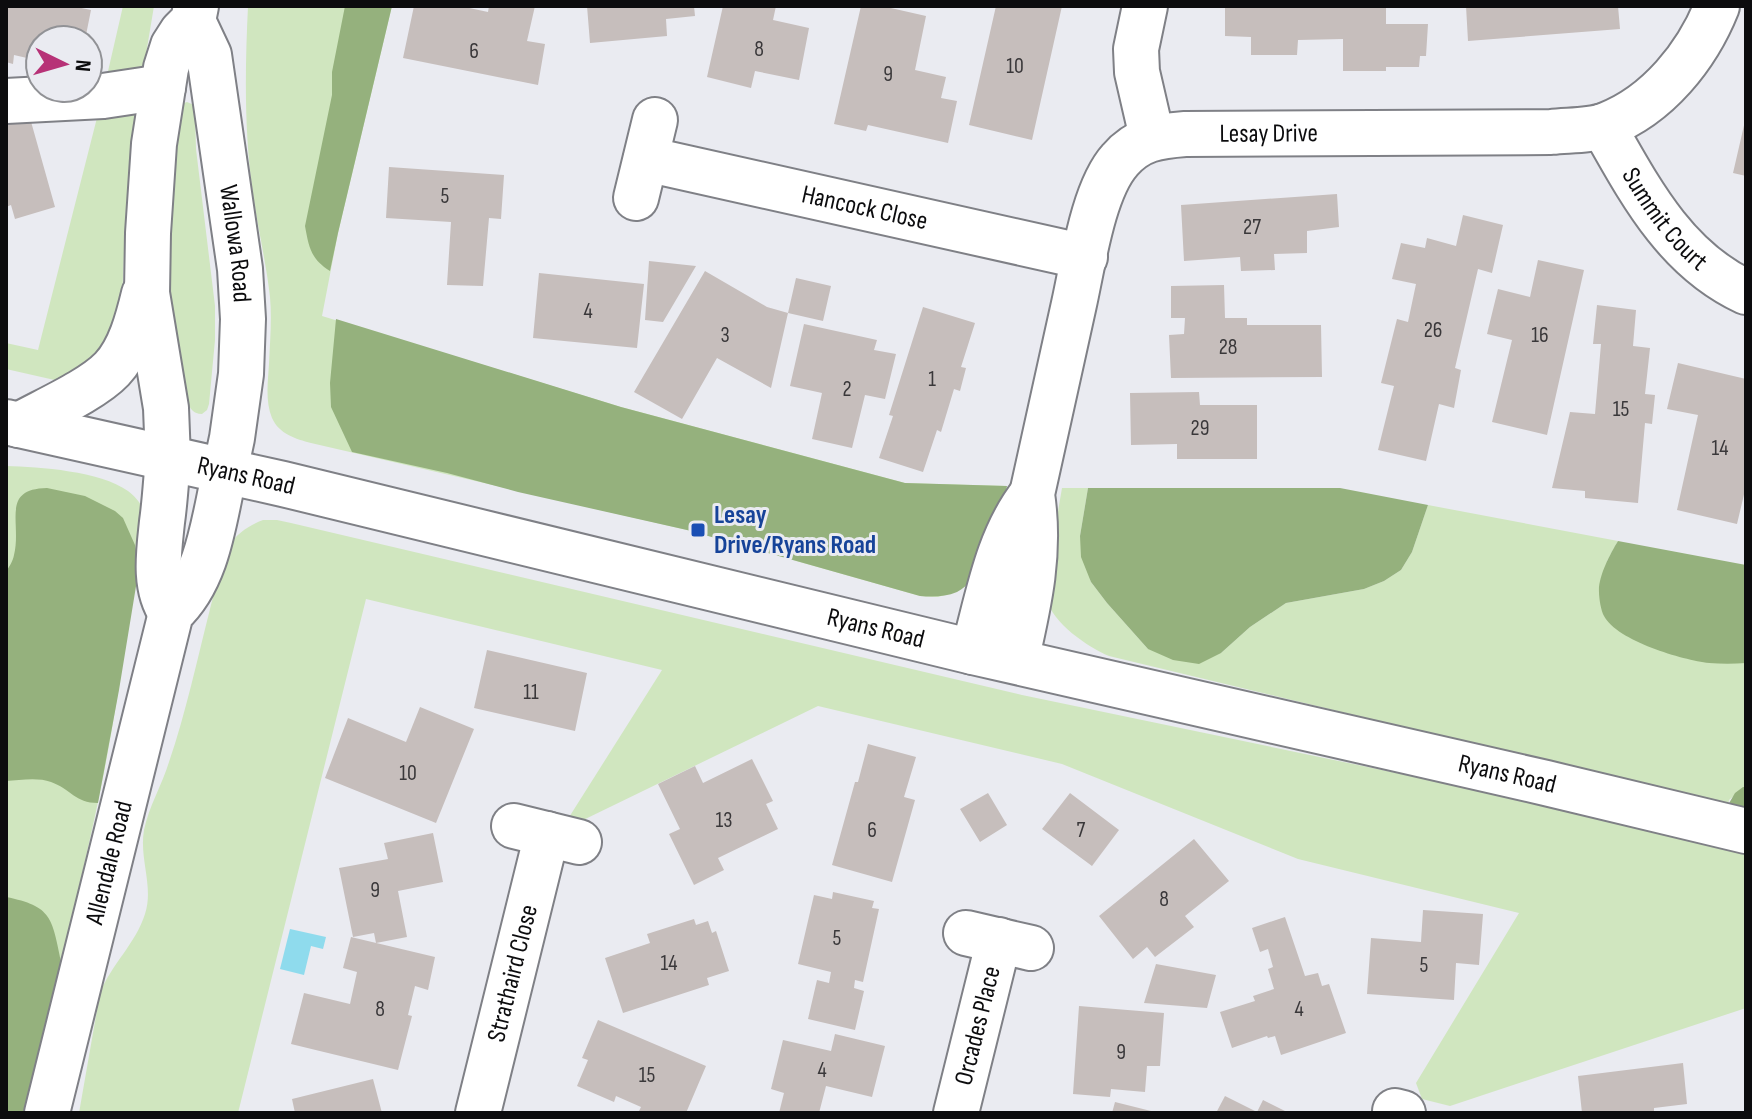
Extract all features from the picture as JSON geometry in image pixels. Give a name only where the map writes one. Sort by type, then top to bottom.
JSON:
[{"type":"street","points":[[1016,661],[1034,565],[1036,529],[1032,494],[1099,200],[1107,177],[1119,161],[1134,146],[1152,137],[1137,72],[1136,49],[1145,6]]},
{"type":"street","name":"Lesay Drive","points":[[1152,137],[1185,134],[1551,132],[1603,126],[1647,102],[1667,83],[1709,28],[1717,6]]},
{"type":"street","name":"Wallowa Road","points":[[168,459],[166,408],[147,283],[148,233],[154,144],[163,87],[173,46],[195,14]]},
{"type":"street","name":"Wallowa Road","points":[[195,14],[212,66],[240,269],[243,319],[241,374],[225,471]]},
{"type":"street","points":[[104,96],[163,87]]},
{"type":"street","name":"Summit Court","points":[[1603,126],[1640,193],[1665,227],[1710,272],[1746,292]]},
{"type":"street","name":"Hancock Close","points":[[646,159],[1085,257]]},
{"type":"street","points":[[13,424],[99,380],[113,368],[133,331],[147,283]]},
{"type":"street","name":"Ryans Road","points":[[13,424],[225,471],[973,652],[1746,831]]},
{"type":"street","points":[[168,459],[159,580],[171,613]]},
{"type":"street","name":"Allendale Road","points":[[47,1113],[171,613],[187,594],[206,554],[225,471]]},
{"type":"street","points":[[973,652],[1005,539],[1032,494]]},
{"type":"street","name":"Strathaird Close","points":[[478,1113],[547,834]]},
{"type":"street","name":"Orcades Place","points":[[956,1113],[999,940]]},
{"type":"green space","points":[[123,6],[154,6],[143,72],[106,80]]},
{"type":"green space","points":[[248,6],[392,6],[338,233],[322,316],[621,407],[905,483],[1007,486],[990,547],[958,591],[938,597],[920,596],[687,530],[311,443],[283,432],[272,418],[268,398],[271,305],[248,147]]},
{"type":"green space","points":[[345,6],[392,6],[330,271],[312,252],[305,226],[332,95],[332,72]]},
{"type":"green space","points":[[187,102],[194,105],[195,111],[196,149],[215,306],[209,404],[202,414],[194,412],[186,401],[168,324],[168,215],[179,112]]},
{"type":"green space","points":[[100,106],[137,109],[126,207],[122,301],[100,358],[59,381],[6,369],[6,343],[38,350]]},
{"type":"green space","points":[[336,319],[621,407],[905,483],[1007,486],[995,529],[976,574],[967,585],[948,595],[920,596],[687,530],[352,452],[331,407]]},
{"type":"green space","points":[[6,466],[52,469],[102,479],[128,491],[144,509],[120,683],[101,787],[23,1113],[6,1113]]},
{"type":"green space","points":[[47,488],[85,496],[115,511],[123,518],[135,545],[139,568],[98,803],[84,801],[46,780],[6,781],[6,572],[14,555],[18,501],[23,494]]},
{"type":"green space","points":[[1062,488],[1088,488],[1080,536],[1091,582],[1148,649],[1221,653],[1250,627],[1286,603],[1364,589],[1384,581],[1401,570],[1412,552],[1428,505],[1618,541],[1607,561],[1708,663],[1746,663],[1746,787],[1729,800],[1728,805],[1109,656],[1091,647],[1063,625],[1047,599],[1047,577]]},
{"type":"green space","points":[[1088,488],[1340,488],[1428,505],[1412,552],[1401,570],[1364,589],[1286,603],[1250,627],[1221,653],[1199,664],[1173,660],[1148,649],[1091,582],[1081,557],[1080,536]]},
{"type":"green space","points":[[263,520],[291,523],[1022,695],[1598,815],[1746,851],[1746,1008],[1450,1106],[1422,1099],[1416,1083],[1519,913],[1298,859],[1062,764],[818,706],[575,824],[566,822],[662,670],[366,599],[238,1113],[79,1113],[100,993],[136,935],[145,914],[148,893],[144,830],[181,724],[221,568],[236,537]]},
{"type":"green space","points":[[1618,541],[1746,565],[1746,663],[1709,663],[1683,658],[1636,641],[1611,625],[1602,611],[1599,586]]},
{"type":"green space","points":[[1746,787],[1746,809],[1728,805],[1735,793]]},
{"type":"green space","points":[[6,897],[33,905],[47,916],[61,961],[23,1113],[6,1113]]},
{"type":"water","points":[[290,929],[326,937],[323,949],[311,946],[304,975],[280,969]]},
{"type":"building","points":[[6,6],[72,6],[91,10],[88,24],[24,24],[24,57],[14,55],[13,64],[6,62]]},
{"type":"building","points":[[414,6],[460,6],[488,12],[489,6],[535,6],[527,41],[545,44],[538,85],[403,58]]},
{"type":"building","points":[[587,6],[694,6],[695,16],[666,19],[667,36],[590,43]]},
{"type":"building","points":[[723,6],[776,6],[773,20],[809,28],[799,80],[755,71],[751,88],[707,77]]},
{"type":"building","points":[[861,6],[882,6],[926,16],[915,70],[946,77],[941,98],[957,101],[948,143],[868,125],[866,131],[834,124]]},
{"type":"building","points":[[996,6],[1062,6],[1032,140],[969,125]]},
{"type":"building","points":[[1225,6],[1386,6],[1386,24],[1428,24],[1426,56],[1420,56],[1419,67],[1343,71],[1343,39],[1298,40],[1297,55],[1251,55],[1251,37],[1225,36]]},
{"type":"building","points":[[1466,6],[1618,6],[1620,29],[1468,41]]},
{"type":"building","points":[[30,118],[55,207],[15,219],[11,205],[6,207],[6,125]]},
{"type":"building","points":[[1746,121],[1746,176],[1733,173]]},
{"type":"building","points":[[389,167],[504,175],[501,219],[489,218],[483,286],[447,285],[451,222],[386,218]]},
{"type":"building","points":[[1337,194],[1339,227],[1307,231],[1307,253],[1274,254],[1275,270],[1241,271],[1240,257],[1184,261],[1181,205]]},
{"type":"building","points":[[1463,215],[1503,225],[1492,273],[1478,269],[1455,368],[1461,370],[1454,408],[1439,404],[1426,461],[1378,450],[1394,386],[1381,383],[1397,319],[1408,322],[1416,284],[1392,279],[1401,243],[1425,248],[1427,238],[1456,246]]},
{"type":"building","points":[[1538,260],[1584,270],[1547,435],[1492,422],[1512,340],[1487,334],[1498,289],[1530,297]]},
{"type":"building","points":[[649,261],[696,266],[663,322],[645,320]]},
{"type":"building","points":[[705,271],[767,307],[788,313],[771,388],[717,358],[682,419],[634,392]]},
{"type":"building","points":[[539,273],[644,284],[637,348],[533,338]]},
{"type":"building","points":[[796,278],[831,286],[823,321],[788,313]]},
{"type":"building","points":[[1224,285],[1225,318],[1247,318],[1247,325],[1321,325],[1322,377],[1171,378],[1169,335],[1184,334],[1185,318],[1171,318],[1171,286]]},
{"type":"building","points":[[1597,305],[1636,310],[1633,346],[1650,348],[1645,394],[1655,395],[1652,424],[1645,423],[1638,503],[1585,498],[1585,491],[1552,488],[1570,412],[1595,414],[1601,344],[1593,344]]},
{"type":"building","points":[[923,307],[975,323],[961,367],[966,368],[960,391],[954,389],[941,432],[937,430],[923,472],[879,458],[893,416],[889,415]]},
{"type":"building","points":[[804,324],[877,340],[874,350],[896,354],[885,399],[865,395],[852,448],[812,439],[822,393],[790,386]]},
{"type":"building","points":[[1678,363],[1746,379],[1746,486],[1737,524],[1677,510],[1698,415],[1667,409]]},
{"type":"building","points":[[1199,392],[1200,405],[1257,405],[1257,459],[1177,459],[1177,444],[1131,445],[1130,393]]},
{"type":"building","points":[[487,650],[587,673],[575,731],[474,708]]},
{"type":"building","points":[[420,707],[474,729],[436,823],[325,778],[348,718],[406,742]]},
{"type":"building","points":[[868,744],[916,757],[904,797],[915,800],[892,882],[832,865]]},
{"type":"building","points":[[752,759],[773,801],[766,804],[778,829],[718,858],[724,870],[694,885],[669,834],[680,829],[658,784],[695,766],[703,783]]},
{"type":"building","points":[[988,793],[1007,825],[980,842],[960,809]]},
{"type":"building","points":[[1070,793],[1119,830],[1092,866],[1042,829]]},
{"type":"building","points":[[433,833],[443,882],[398,891],[407,937],[376,943],[374,933],[353,937],[339,868],[388,859],[384,843]]},
{"type":"building","points":[[1194,839],[1229,881],[1185,916],[1194,927],[1155,957],[1147,947],[1133,959],[1099,916]]},
{"type":"building","points":[[833,892],[874,901],[872,908],[879,909],[863,982],[855,980],[854,988],[864,991],[855,1030],[808,1019],[817,980],[829,983],[831,972],[798,964],[814,895],[832,899]]},
{"type":"building","points":[[1423,910],[1483,914],[1479,965],[1456,963],[1454,1000],[1367,994],[1371,938],[1421,942]]},
{"type":"building","points":[[1285,917],[1305,976],[1318,973],[1322,986],[1329,984],[1346,1033],[1281,1055],[1275,1036],[1232,1048],[1220,1012],[1255,1001],[1253,996],[1274,989],[1268,969],[1273,967],[1268,949],[1260,952],[1252,928]]},
{"type":"building","points":[[694,919],[696,925],[708,921],[712,933],[716,931],[729,971],[707,978],[709,985],[623,1013],[605,958],[650,943],[647,934]]},
{"type":"building","points":[[351,937],[435,957],[428,990],[415,986],[408,1015],[412,1016],[398,1070],[291,1044],[304,993],[350,1004],[357,972],[343,968]]},
{"type":"building","points":[[1156,964],[1216,975],[1207,1008],[1144,1003]]},
{"type":"building","points":[[1079,1006],[1164,1013],[1160,1066],[1147,1066],[1145,1092],[1111,1089],[1110,1097],[1073,1094]]},
{"type":"building","points":[[598,1020],[706,1066],[686,1113],[638,1113],[641,1107],[616,1096],[614,1102],[577,1086],[588,1060],[582,1058]]},
{"type":"building","points":[[835,1034],[885,1046],[872,1097],[826,1086],[819,1113],[779,1113],[784,1093],[771,1089],[783,1040],[831,1051]]},
{"type":"building","points":[[1683,1063],[1687,1104],[1654,1108],[1654,1113],[1582,1113],[1578,1076]]},
{"type":"building","points":[[373,1079],[382,1113],[295,1113],[292,1099]]},
{"type":"building","points":[[1225,1096],[1257,1112],[1263,1100],[1289,1113],[1216,1113]]},
{"type":"building","points":[[1115,1102],[1155,1112],[1155,1113],[1112,1113]]},
{"type":"place","name":"Lesay Drive/Ryans Road","points":[[698,530]]}]
